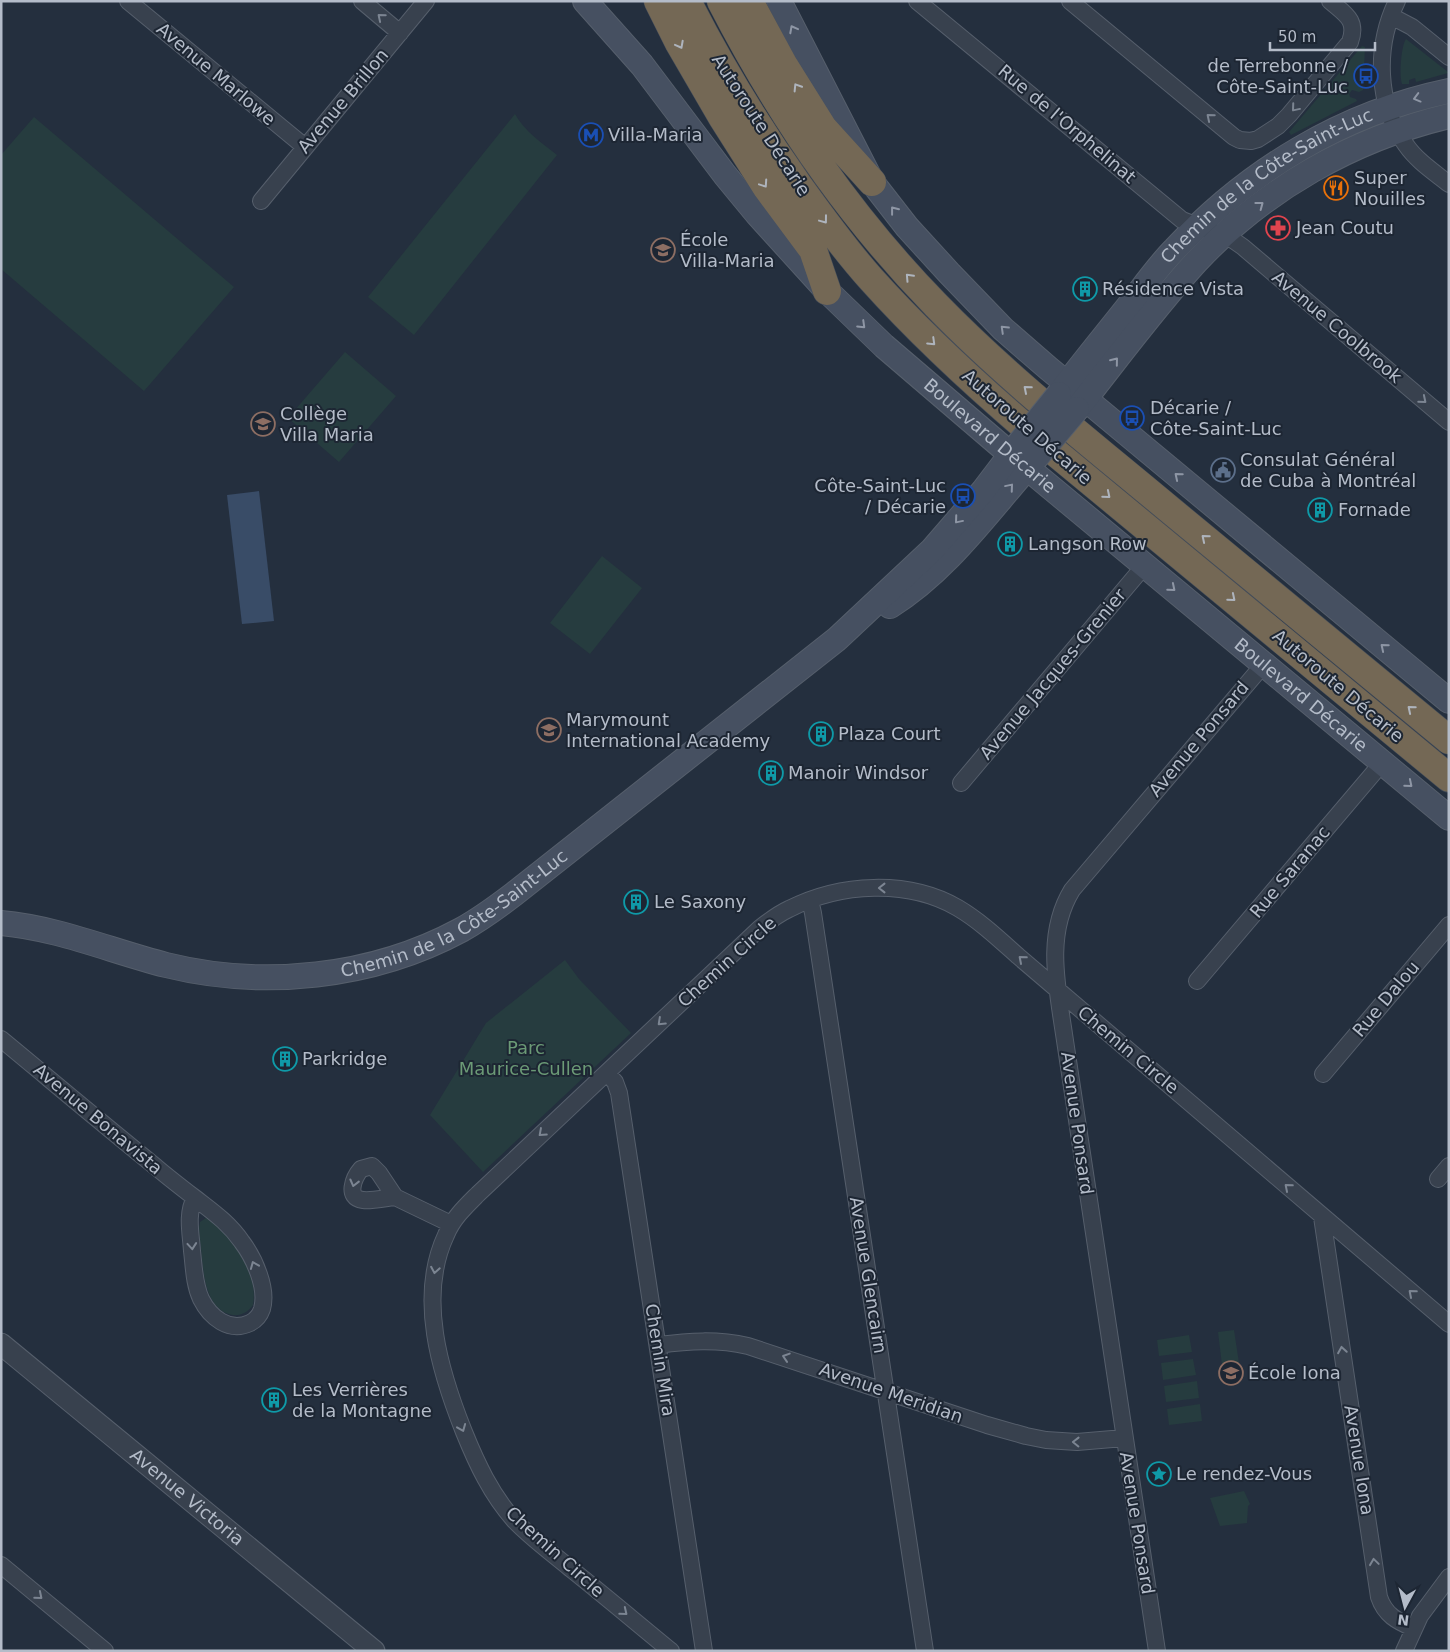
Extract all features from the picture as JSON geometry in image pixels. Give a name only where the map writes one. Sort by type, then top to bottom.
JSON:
[{"type":"highway","points":[[658,1],[679,43],[722,117],[772,196],[813,250],[827,291]]},
{"type":"highway","name":"Autoroute Décarie","points":[[687,1],[747,110],[804,193],[836,237],[870,278],[928,339],[1033,433],[1449,778]]},
{"type":"highway","name":"Autoroute Décarie","points":[[721,1],[776,101],[811,154],[873,237],[937,306],[983,352],[1062,420],[1449,740]]},
{"type":"highway","points":[[749,1],[783,64],[823,128],[872,182]]},
{"type":"main road","points":[[778,1],[872,182],[907,227],[969,294],[1072,396],[1449,701]]},
{"type":"main road","name":"Boulevard Décarie","points":[[592,8],[642,64],[725,175],[758,215],[827,291],[912,372],[1022,456],[1145,565],[1449,818]]},
{"type":"main road","name":"Chemin de la Côte-Saint-Luc","points":[[1072,396],[1161,265],[1197,227],[1238,190],[1283,158],[1316,138],[1386,108],[1449,91]]},
{"type":"main road","name":"Chemin de la Côte-Saint-Luc","points":[[1,923],[34,927],[179,968],[235,976],[280,977],[319,974],[366,966],[401,955],[460,930],[504,902],[838,639],[919,587],[972,533],[1022,456],[1072,396],[1223,236],[1259,205],[1297,179],[1340,155],[1397,131],[1449,116]]},
{"type":"street","name":"Avenue Marlowe","points":[[128,1],[305,147]]},
{"type":"street","points":[[362,1],[400,33]]},
{"type":"street","name":"Avenue Brillon","points":[[261,201],[426,1]]},
{"type":"street","name":"Rue de l'Orphelinat","points":[[918,1],[1182,220],[1223,236]]},
{"type":"street","points":[[1070,1],[1234,136],[1240,140],[1251,140],[1266,134],[1289,115],[1346,48],[1352,36],[1353,27],[1349,18],[1330,1]]},
{"type":"street","points":[[1449,57],[1412,27],[1394,8],[1386,33],[1382,59],[1386,108],[1397,131],[1415,156],[1449,184]]},
{"type":"street","name":"Avenue Coolbrook","points":[[1223,236],[1243,247],[1449,422]]},
{"type":"street","name":"Avenue Jacques-Grenier","points":[[961,783],[1145,565]]},
{"type":"street","name":"Avenue Ponsard","points":[[1157,1651],[1064,1034],[1055,963],[1056,934],[1060,915],[1072,890],[1264,664]]},
{"type":"street","name":"Rue Saranac","points":[[1197,981],[1382,763]]},
{"type":"street","name":"Chemin Circle","points":[[671,1651],[523,1529],[500,1504],[487,1484],[448,1392],[440,1367],[433,1293],[434,1276],[441,1247],[451,1224],[478,1194],[760,928],[788,909],[810,900],[842,892],[875,888],[902,889],[931,896],[958,908],[972,917],[1449,1324]]},
{"type":"street","name":"Avenue Glencairn","points":[[810,900],[814,913],[925,1651]]},
{"type":"street","name":"Rue Dalou","points":[[1323,1074],[1449,925]]},
{"type":"street","name":"Avenue Bonavista","points":[[1,1039],[228,1224],[248,1250],[260,1282],[262,1304],[259,1315],[249,1323],[236,1326],[222,1322],[209,1312],[200,1297],[196,1280],[190,1225],[190,1210],[195,1198]]},
{"type":"street","name":"Chemin Mira","points":[[607,1073],[615,1082],[620,1093],[704,1651]]},
{"type":"street","points":[[1438,1179],[1449,1166]]},
{"type":"street","points":[[394,1197],[451,1224]]},
{"type":"street","name":"Avenue Iona","points":[[1322,1216],[1380,1597],[1384,1608],[1390,1616],[1413,1628]]},
{"type":"street","name":"Avenue Meridian","points":[[658,1345],[705,1341],[738,1344],[760,1349],[987,1425],[1037,1438],[1078,1442],[1124,1438]]},
{"type":"street","name":"Avenue Victoria","points":[[1,1344],[374,1651]]},
{"type":"street","points":[[1,1565],[105,1651]]},
{"type":"street","points":[[1404,1651],[1413,1628],[1449,1577]]},
{"type":"green space","points":[[1406,39],[1448,73],[1416,82],[1415,78],[1409,80],[1409,84],[1402,84],[1401,61]]},
{"type":"green space","points":[[1362,46],[1365,47],[1364,68],[1359,68],[1358,75],[1364,76],[1363,90],[1359,92],[1352,90],[1349,94],[1350,97],[1357,101],[1291,135],[1289,132]]},
{"type":"green space","points":[[515,114],[529,132],[557,155],[414,335],[368,297]]},
{"type":"green space","points":[[34,117],[234,287],[144,391],[1,269],[1,155]]},
{"type":"green space","points":[[345,352],[396,396],[339,462],[288,418]]},
{"type":"green space","points":[[602,556],[642,588],[590,654],[550,623]]},
{"type":"green space","name":"Parc Maurice-Cullen","points":[[565,960],[579,979],[631,1033],[483,1172],[430,1115],[486,1023]]},
{"type":"green space","points":[[206,1218],[216,1224],[230,1240],[247,1266],[251,1276],[254,1295],[253,1305],[247,1312],[233,1315],[224,1312],[216,1306],[207,1289],[199,1232],[200,1222]]},
{"type":"green space","points":[[1234,1330],[1239,1363],[1222,1365],[1218,1332]]},
{"type":"green space","points":[[1189,1335],[1192,1352],[1159,1356],[1157,1340]]},
{"type":"green space","points":[[1193,1359],[1196,1375],[1163,1380],[1161,1363]]},
{"type":"green space","points":[[1197,1381],[1199,1398],[1166,1402],[1164,1386]]},
{"type":"green space","points":[[1200,1404],[1202,1421],[1169,1425],[1167,1409]]},
{"type":"green space","points":[[1244,1491],[1250,1504],[1248,1506],[1247,1523],[1220,1526],[1210,1498]]},
{"type":"water","points":[[259,491],[274,621],[242,624],[227,495]]},
{"type":"place","name":"de Terrebonne / Côte-Saint-Luc","points":[[1366,76]]},
{"type":"place","name":"Villa-Maria","points":[[591,135]]},
{"type":"place","name":"Super Nouilles","points":[[1336,188]]},
{"type":"place","name":"Jean Coutu","points":[[1278,228]]},
{"type":"place","name":"École Villa-Maria","points":[[663,250]]},
{"type":"place","name":"Résidence Vista","points":[[1085,289]]},
{"type":"place","name":"Décarie / Côte-Saint-Luc","points":[[1132,418]]},
{"type":"place","name":"Collège Villa Maria","points":[[263,424]]},
{"type":"place","name":"Consulat Général de Cuba à Montréal","points":[[1223,470]]},
{"type":"place","name":"Côte-Saint-Luc / Décarie","points":[[963,496]]},
{"type":"place","name":"Fornade","points":[[1320,510]]},
{"type":"place","name":"Langson Row","points":[[1010,544]]},
{"type":"place","name":"Marymount International Academy","points":[[549,730]]},
{"type":"place","name":"Plaza Court","points":[[821,734]]},
{"type":"place","name":"Manoir Windsor","points":[[771,773]]},
{"type":"place","name":"Le Saxony","points":[[636,902]]},
{"type":"place","name":"Parkridge","points":[[285,1059]]},
{"type":"place","name":"École Iona","points":[[1231,1373]]},
{"type":"place","name":"Les Verrières de la Montagne","points":[[274,1400]]},
{"type":"place","name":"Le rendez-Vous","points":[[1159,1474]]}]
